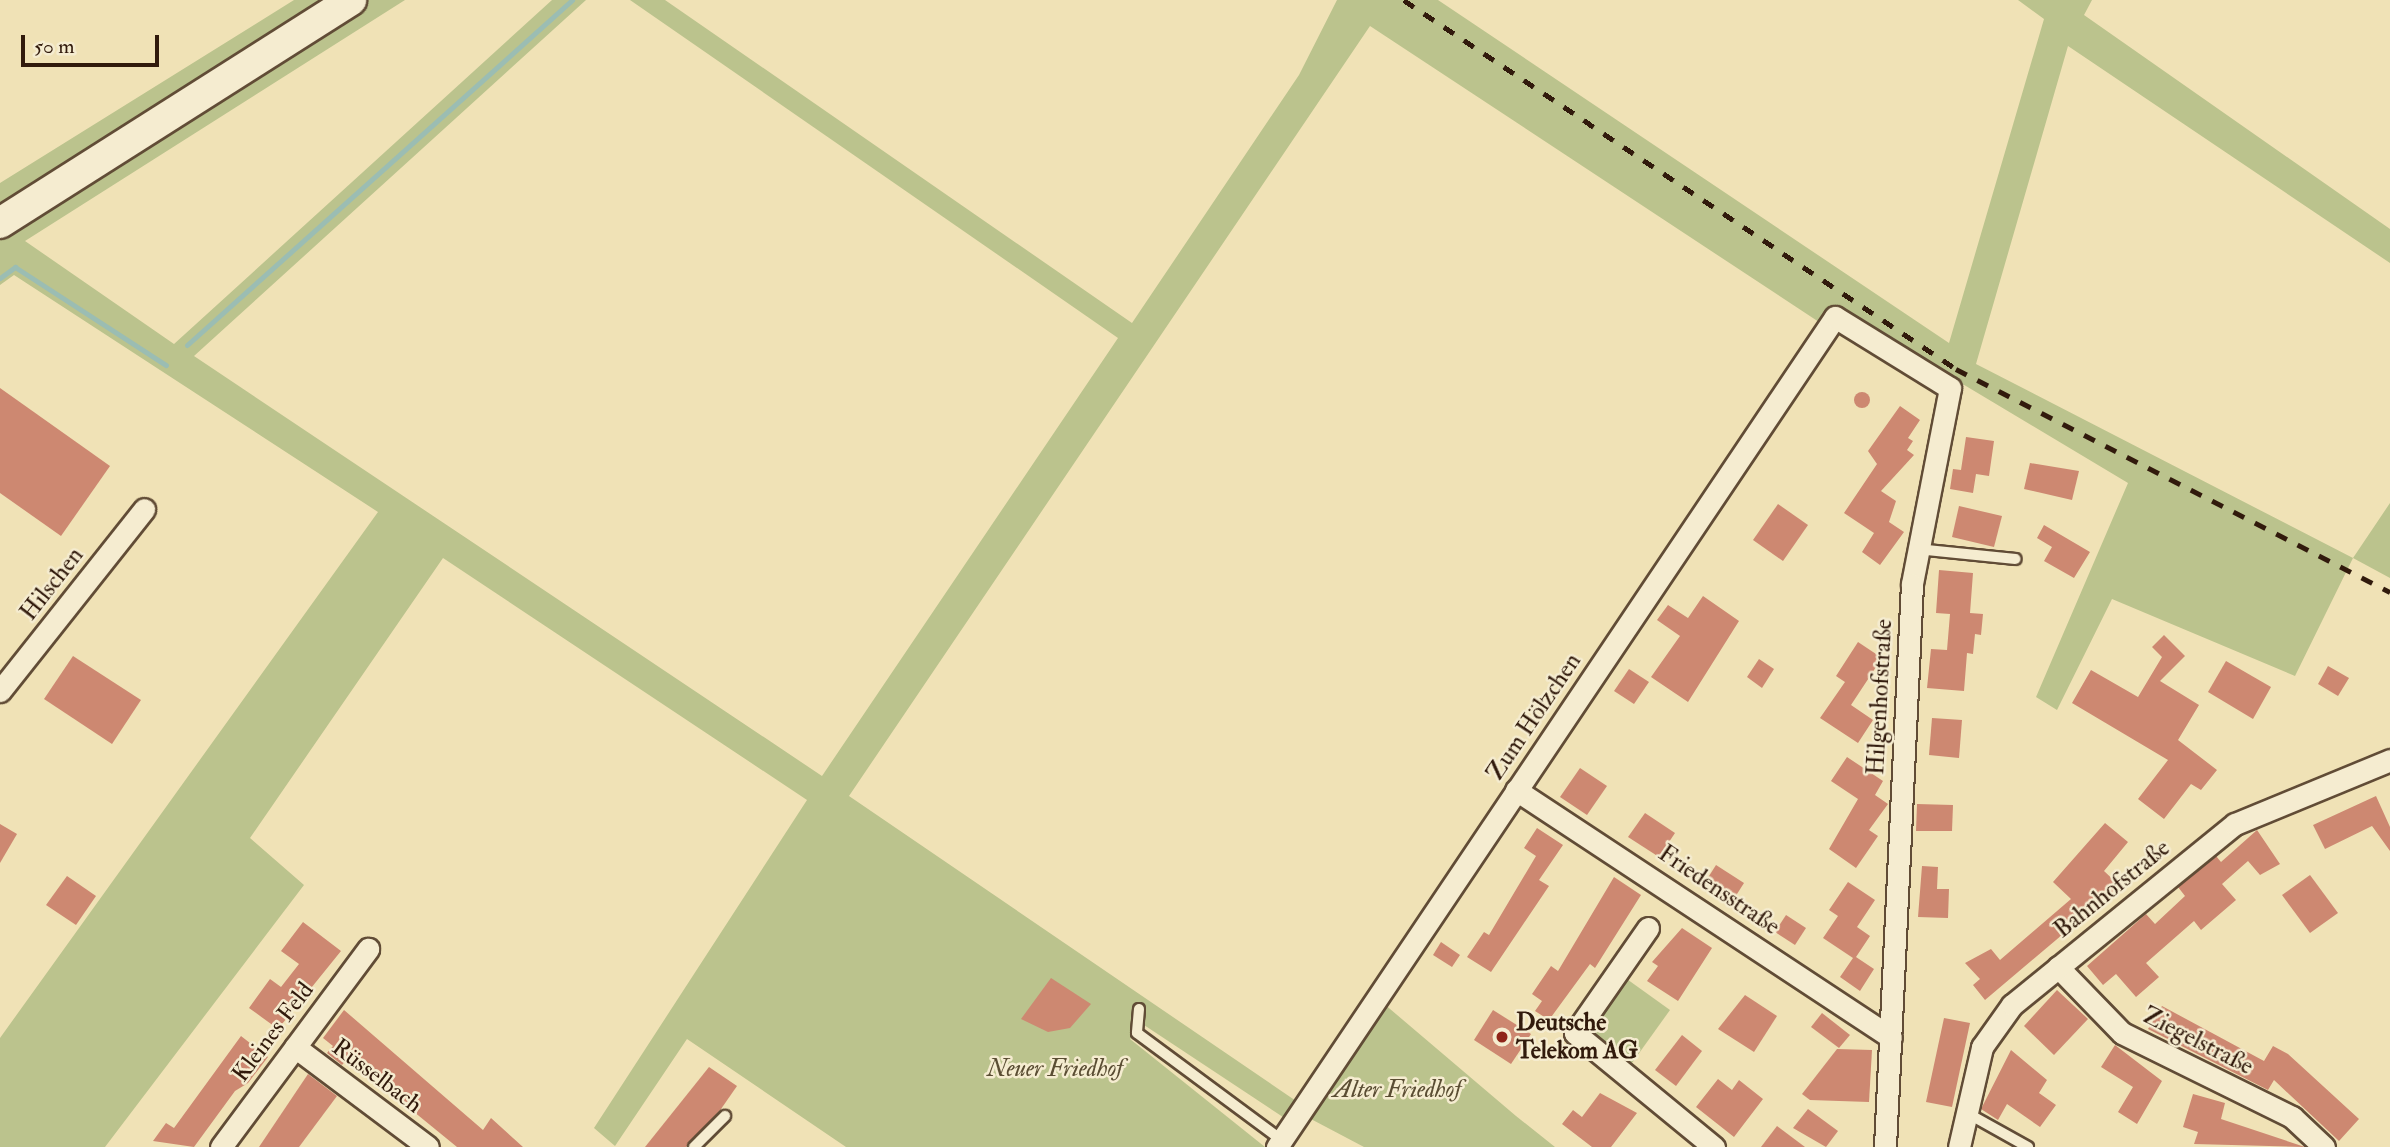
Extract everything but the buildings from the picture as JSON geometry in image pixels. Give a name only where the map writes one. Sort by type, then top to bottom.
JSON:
[{"type":"main road","points":[[0,223],[351,0]]},
{"type":"street","name":"Hilgenhofstraße","points":[[1835,317],[1950,388],[1917,550],[1885,1147]]},
{"type":"street","name":"Zum Hölzchen","points":[[1280,1144],[1835,317]]},
{"type":"street","name":"Hilschen","points":[[0,691],[144,509]]},
{"type":"street","name":"Bahnhofstraße","points":[[1959,1147],[1982,1047],[2012,1005],[2235,824],[2388,765]]},
{"type":"street","name":"Friedensstraße","points":[[1516,790],[1891,1037]]},
{"type":"street","points":[[1648,928],[1575,1033],[1714,1147]]},
{"type":"street","name":"Kleines Feld","points":[[221,1147],[368,950]]},
{"type":"street","name":"Ziegelstraße","points":[[2058,967],[2122,1033],[2292,1117],[2324,1147]]},
{"type":"street","name":"Rüsselbach","points":[[295,1048],[428,1147]]},
{"type":"lane","points":[[1917,550],[2015,559]]},
{"type":"lane","points":[[1139,1009],[1137,1033],[1280,1144]]},
{"type":"lane","points":[[1967,1113],[2028,1147]]},
{"type":"lane","points":[[694,1147],[725,1116]]},
{"type":"green space","name":"Neuer Friedhof","points":[[294,0],[405,0],[25,241],[174,344],[552,0],[586,0],[194,356],[822,776],[1118,338],[630,0],[665,0],[1132,323],[1299,75],[1337,0],[1438,0],[1949,343],[2044,19],[2018,0],[2092,0],[2084,15],[2390,229],[2390,263],[2068,46],[1976,364],[2353,558],[2295,676],[2112,599],[2057,710],[2036,697],[2128,483],[1834,307],[1822,324],[1370,26],[849,796],[1299,1103],[1286,1119],[1144,1025],[1130,1039],[1265,1147],[846,1147],[687,1039],[615,1146],[594,1128],[807,800],[443,558],[250,838],[304,885],[105,1147],[0,1147],[0,1038],[378,512],[14,275],[0,285],[0,183]]},
{"type":"green space","points":[[2390,503],[2390,578],[2353,558]]},
{"type":"green space","points":[[1624,977],[1670,1010],[1632,1063],[1587,1030]]},
{"type":"green space","name":"Alter Friedhof","points":[[1383,1003],[1555,1147],[1364,1147],[1309,1118]]},
{"type":"waterway","points":[[187,345],[572,0]]},
{"type":"waterway","points":[[0,278],[15,267],[166,365]]},
{"type":"railway","points":[[1404,0],[1956,369],[2390,592]]},
{"type":"place","name":"Deutsche Telekom AG","points":[[1502,1037]]}]
